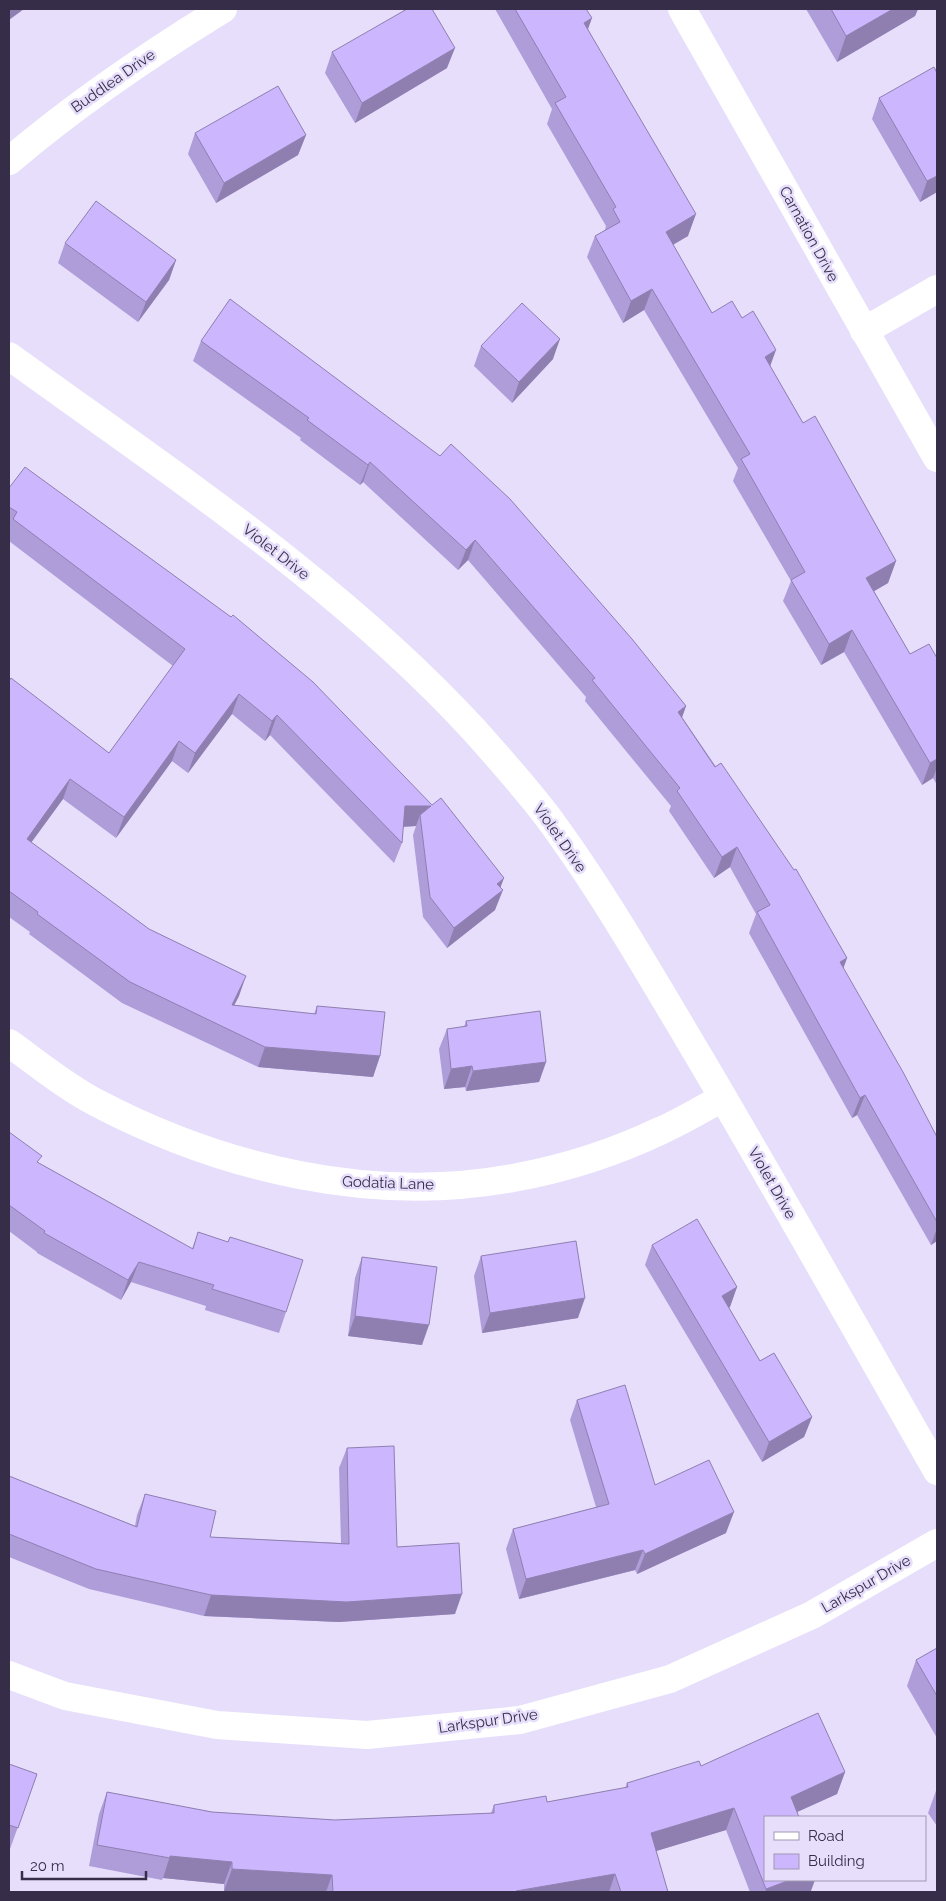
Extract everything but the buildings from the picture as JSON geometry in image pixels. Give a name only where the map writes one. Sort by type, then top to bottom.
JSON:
[{"type":"street","name":"Buddlea Drive","points":[[9,161],[52,124],[150,54],[223,9]]},
{"type":"street","name":"Carnation Drive","points":[[682,9],[937,458]]},
{"type":"street","points":[[864,331],[937,289]]},
{"type":"street","name":"Violet Drive","points":[[9,356],[266,543],[335,598],[399,654],[475,732],[551,823],[626,934],[723,1098],[937,1471]]},
{"type":"street","name":"Godatia Lane","points":[[9,1043],[96,1102],[180,1141],[267,1168],[348,1184],[431,1186],[512,1178],[586,1159],[662,1130],[723,1098]]},
{"type":"street","name":"Larkspur Drive","points":[[9,1675],[65,1696],[217,1726],[367,1735],[520,1720],[670,1679],[812,1614],[937,1543]]}]
